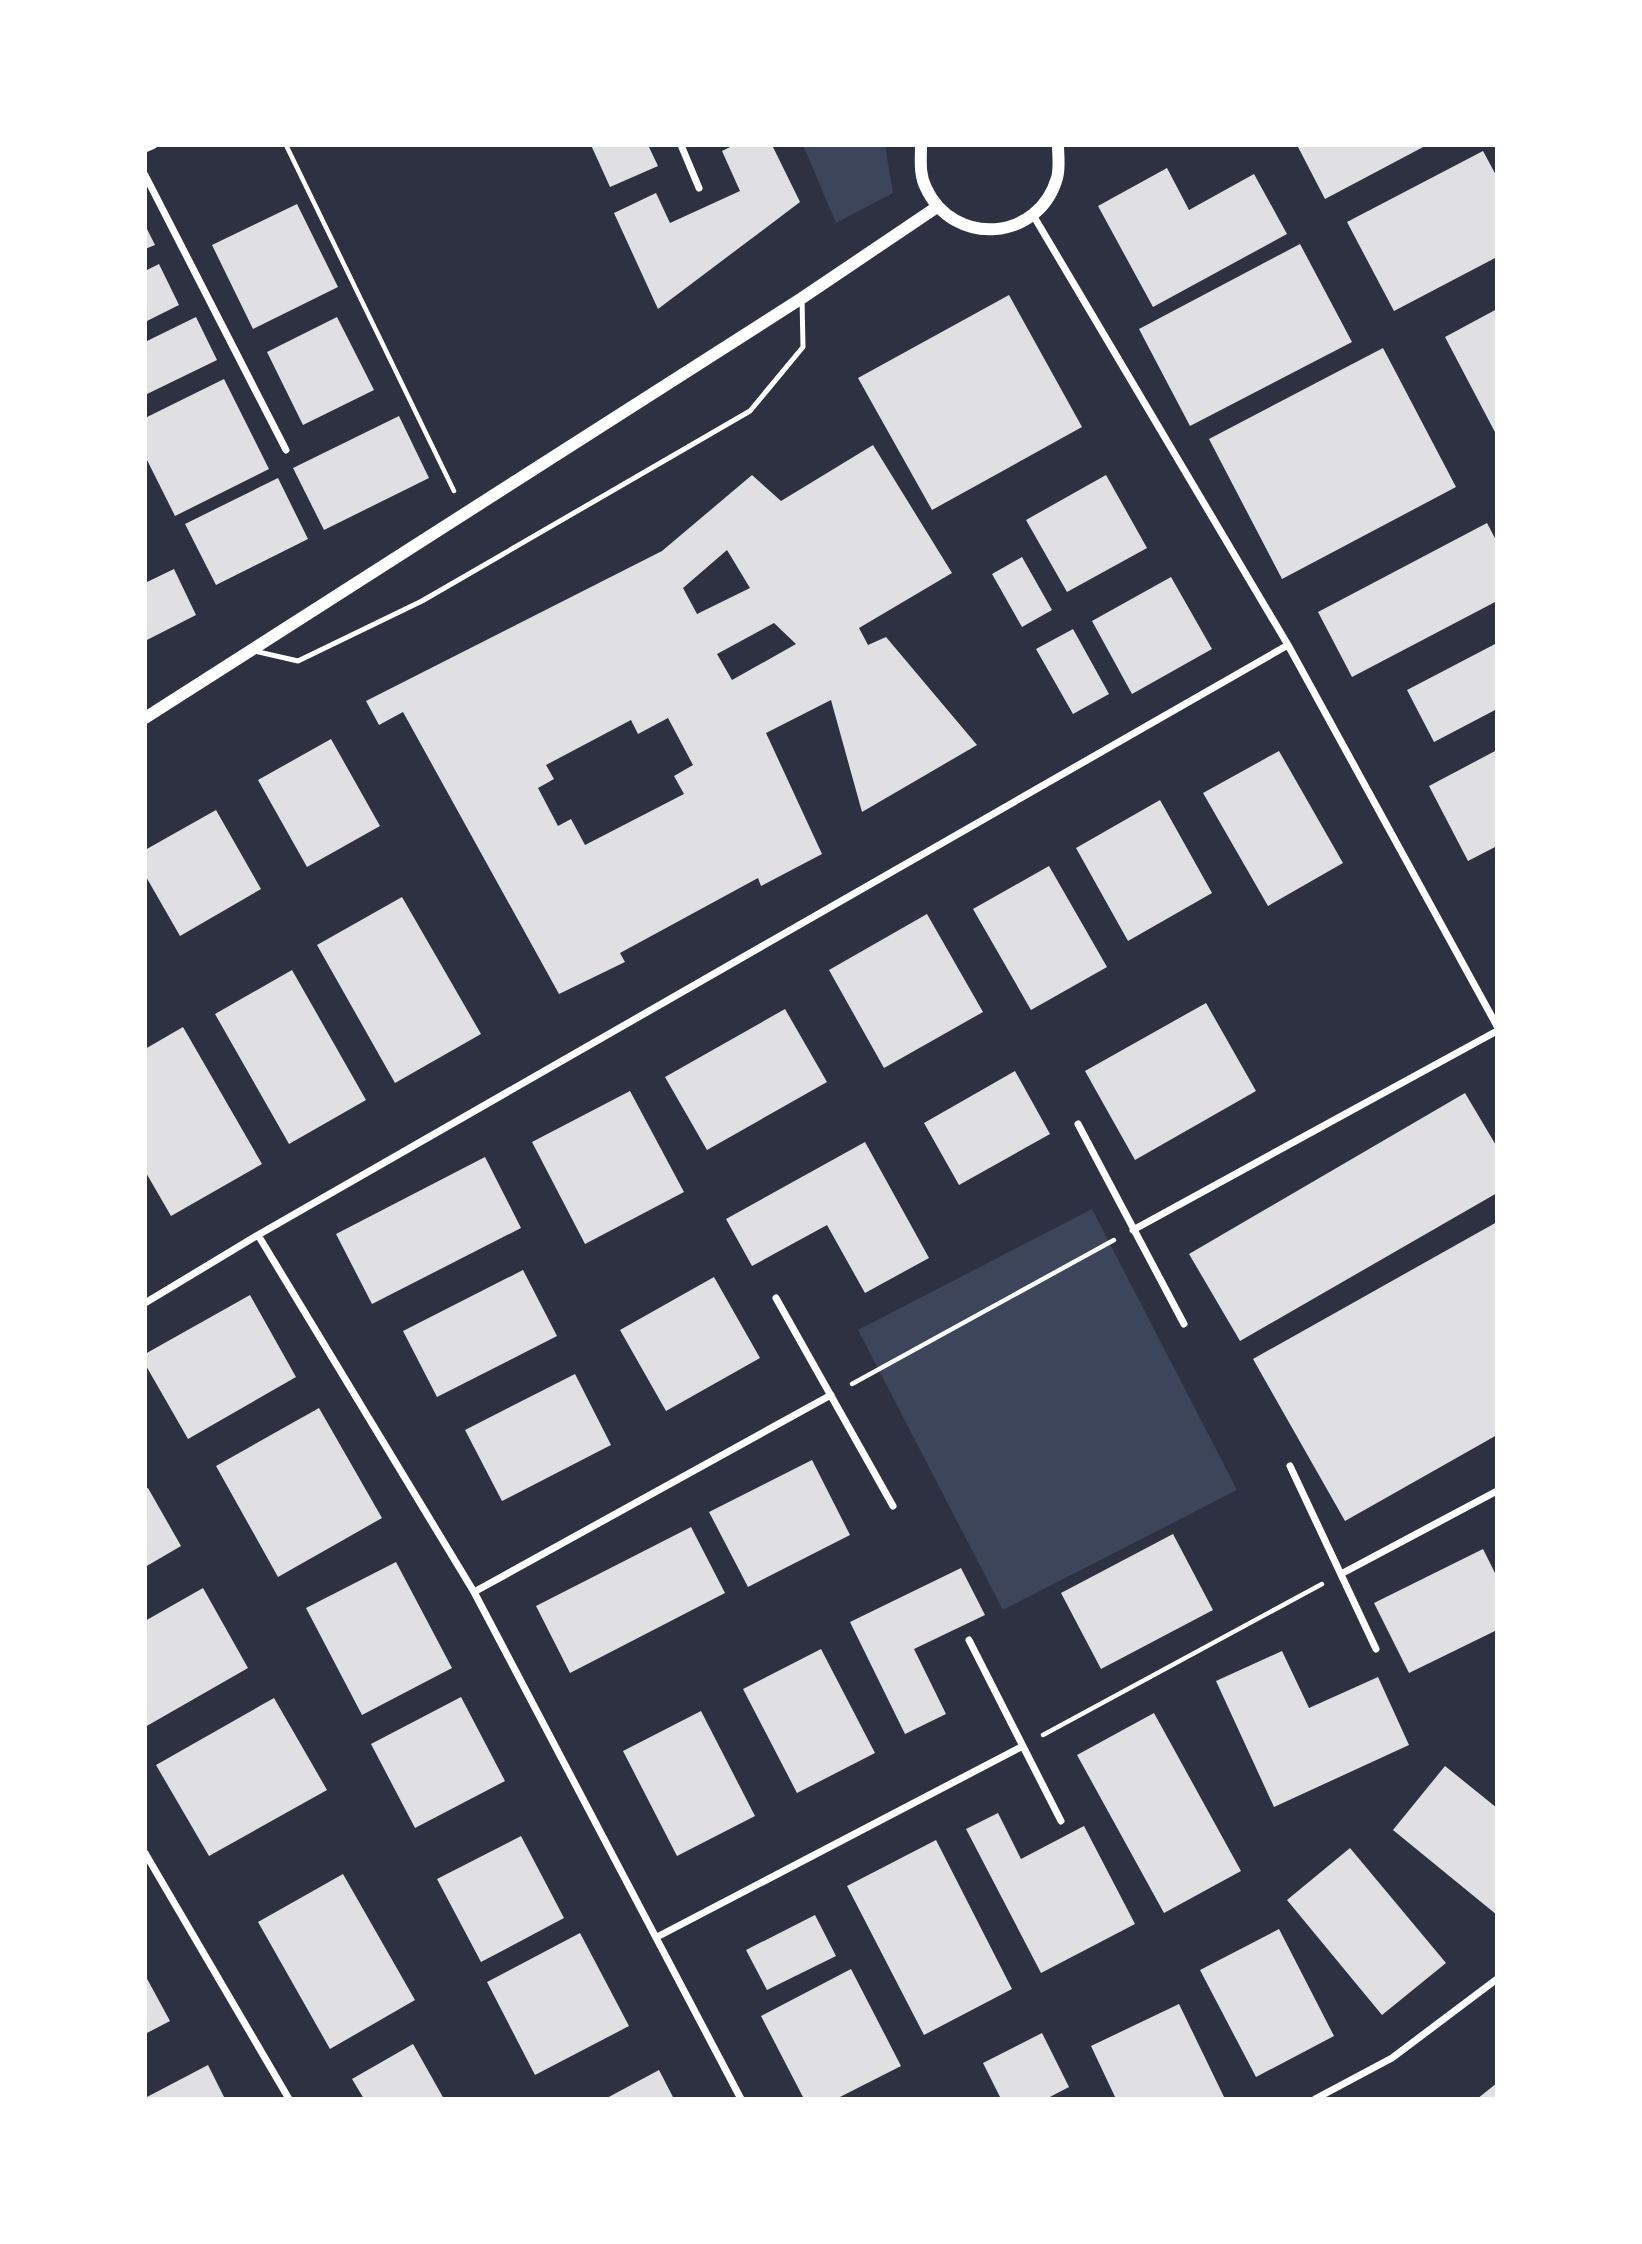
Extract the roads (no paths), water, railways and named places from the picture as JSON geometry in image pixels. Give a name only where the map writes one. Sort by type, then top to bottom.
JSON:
[{"type":"street","points":[[145,149],[154,145]]},
{"type":"street","points":[[681,145],[699,188]]},
{"type":"street","points":[[922,145],[920,169],[925,187],[937,207],[970,227],[999,230],[1022,223],[1049,198],[1058,175],[1058,145]]},
{"type":"street","points":[[145,175],[286,450]]},
{"type":"street","points":[[145,718],[802,298],[937,207]]},
{"type":"street","points":[[1033,215],[1288,645],[1497,1028],[1133,1230]]},
{"type":"street","points":[[145,1303],[258,1235],[1288,645]]},
{"type":"street","points":[[1078,1124],[1184,1324]]},
{"type":"street","points":[[258,1235],[474,1592],[741,2099]]},
{"type":"street","points":[[776,1298],[893,1506]]},
{"type":"street","points":[[474,1592],[831,1395]]},
{"type":"street","points":[[1290,1466],[1376,1649]]},
{"type":"street","points":[[1341,1574],[1497,1491]]},
{"type":"street","points":[[969,1640],[1060,1821]]},
{"type":"street","points":[[657,1937],[1023,1746]]},
{"type":"street","points":[[145,1853],[289,2099]]},
{"type":"street","points":[[1315,2099],[1392,2058],[1497,1979]]},
{"type":"lane","points":[[251,650],[298,661],[422,601],[750,411],[803,347],[802,298]]}]
